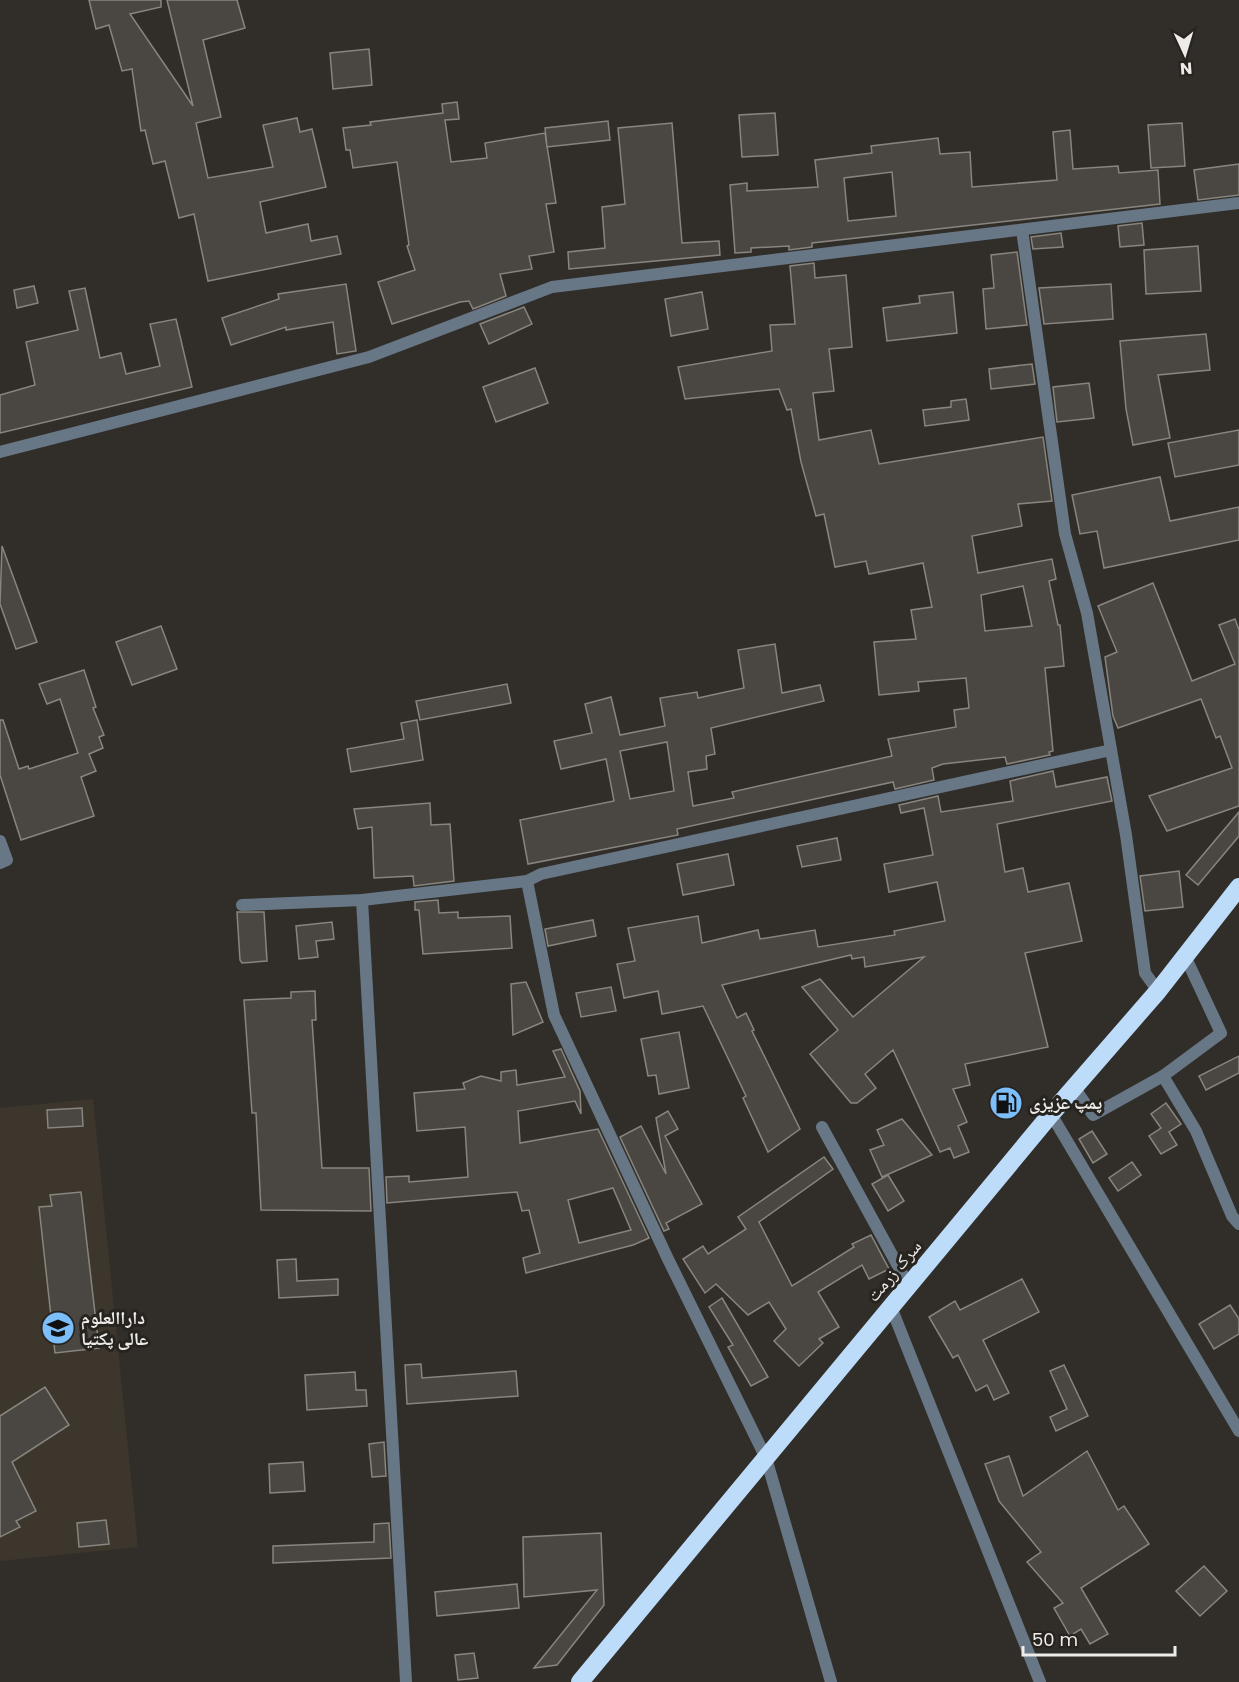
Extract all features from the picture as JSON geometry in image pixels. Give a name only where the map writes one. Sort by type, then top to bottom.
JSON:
[{"type":"highway","name":"سرک زرمت","points":[[580,1682],[1050,1114],[1158,991],[1239,887]]},
{"type":"street","points":[[0,452],[369,357],[552,287],[1239,203]]},
{"type":"street","points":[[1022,230],[1065,534],[1087,613],[1111,750],[1145,973],[1158,991]]},
{"type":"street","points":[[242,905],[362,900],[527,882],[541,874],[1111,750]]},
{"type":"street","points":[[0,841],[7,860],[0,863]]},
{"type":"street","points":[[527,882],[554,1015],[667,1257],[766,1458],[827,1661],[831,1682]]},
{"type":"street","points":[[362,900],[406,1682]]},
{"type":"street","points":[[1074,1088],[1093,1115],[1163,1076],[1221,1033],[1185,956]]},
{"type":"street","points":[[1163,1076],[1196,1131],[1232,1216],[1239,1224]]},
{"type":"street","points":[[1050,1114],[1239,1431]]},
{"type":"street","points":[[822,1127],[909,1286]]},
{"type":"street","points":[[891,1307],[1040,1682]]},
{"type":"shaded area","name":"داراالعلوم عالی پکتیا","points":[[93,1099],[138,1547],[0,1561],[0,1108]]},
{"type":"building","points":[[89,0],[161,0],[161,7],[130,14],[193,106],[167,0],[237,0],[245,28],[203,40],[221,117],[196,123],[208,178],[273,167],[263,125],[297,118],[300,132],[312,129],[326,187],[260,202],[266,233],[308,224],[311,241],[337,236],[341,254],[208,281],[194,214],[179,218],[165,161],[153,164],[145,130],[141,131],[132,69],[122,71],[109,25],[96,29]]},
{"type":"building","points":[[369,49],[372,85],[333,89],[330,53]]},
{"type":"building","points":[[457,102],[459,119],[445,120],[451,162],[487,158],[485,143],[545,133],[556,203],[546,204],[554,252],[529,256],[532,269],[500,274],[506,296],[473,309],[469,301],[460,302],[392,324],[378,282],[415,270],[407,246],[409,245],[397,162],[353,168],[350,150],[346,150],[343,128],[371,125],[370,122],[443,113],[442,104]]},
{"type":"building","points":[[775,113],[778,155],[742,157],[739,115]]},
{"type":"building","points":[[608,121],[610,140],[547,147],[545,128]]},
{"type":"building","points":[[672,123],[682,243],[719,241],[720,255],[569,269],[568,252],[605,248],[602,207],[625,204],[618,128]]},
{"type":"building","points":[[1182,123],[1185,166],[1151,168],[1148,125]]},
{"type":"building","points":[[1070,130],[1073,169],[1118,166],[1119,173],[1158,170],[1160,204],[812,243],[812,247],[789,250],[789,246],[751,248],[751,252],[735,253],[730,185],[747,183],[747,191],[818,187],[815,160],[872,153],[871,146],[938,138],[940,154],[970,152],[972,187],[1057,180],[1053,132]],"holes":[[[892,172],[896,216],[848,221],[844,178]]]},
{"type":"building","points":[[1239,164],[1239,195],[1198,200],[1194,170]]},
{"type":"building","points":[[1142,223],[1144,245],[1120,247],[1118,226]]},
{"type":"building","points":[[1061,233],[1063,247],[1033,249],[1031,237]]},
{"type":"building","points":[[1198,246],[1201,291],[1146,294],[1144,250]]},
{"type":"building","points":[[1017,252],[1027,325],[986,329],[983,289],[994,288],[991,255]]},
{"type":"building","points":[[814,263],[815,278],[846,275],[852,347],[829,349],[834,391],[813,393],[819,440],[871,430],[879,464],[1043,437],[1052,501],[1018,504],[1022,526],[972,536],[978,573],[1052,559],[1056,579],[1049,581],[1058,625],[1060,625],[1064,666],[1045,668],[1053,751],[1049,752],[1050,755],[1007,764],[1005,757],[943,764],[932,768],[934,780],[895,789],[893,782],[677,829],[678,835],[528,864],[520,820],[614,801],[606,759],[561,769],[554,741],[592,733],[585,704],[611,697],[620,735],[665,726],[660,698],[697,692],[698,698],[744,688],[738,650],[775,644],[782,693],[820,685],[824,701],[711,728],[715,754],[706,756],[707,769],[688,772],[693,806],[734,798],[732,792],[892,756],[888,739],[956,727],[954,710],[969,708],[966,678],[918,682],[919,691],[879,695],[874,642],[916,639],[911,610],[932,607],[923,563],[869,574],[866,561],[835,567],[824,514],[816,516],[801,462],[791,409],[787,410],[779,389],[685,399],[678,367],[772,351],[770,325],[795,324],[790,266]],"holes":[[[1023,586],[1032,626],[985,631],[981,595]],[[667,742],[674,791],[630,799],[620,751]]]},
{"type":"building","points":[[346,284],[356,351],[337,354],[333,322],[286,330],[286,327],[231,345],[222,318],[279,299],[278,294]]},
{"type":"building","points":[[1111,284],[1113,319],[1044,324],[1039,288]]},
{"type":"building","points":[[34,286],[38,303],[17,308],[14,290]]},
{"type":"building","points":[[85,288],[100,358],[121,353],[126,374],[160,366],[150,324],[176,319],[192,387],[0,433],[0,395],[35,385],[26,342],[78,330],[69,291]]},
{"type":"building","points":[[702,292],[708,329],[671,336],[665,299]]},
{"type":"building","points":[[953,292],[957,333],[887,341],[883,308],[920,303],[919,296]]},
{"type":"building","points":[[524,307],[532,324],[489,344],[480,324]]},
{"type":"building","points":[[1206,334],[1210,370],[1158,375],[1170,438],[1133,445],[1126,409],[1120,341]]},
{"type":"building","points":[[1032,364],[1035,384],[991,389],[989,369]]},
{"type":"building","points":[[535,368],[548,403],[496,422],[483,387]]},
{"type":"building","points":[[1089,383],[1094,418],[1057,422],[1053,387]]},
{"type":"building","points":[[966,399],[969,420],[925,426],[923,410],[951,407],[951,401]]},
{"type":"building","points":[[1239,430],[1239,465],[1175,477],[1168,443]]},
{"type":"building","points":[[1160,477],[1170,521],[1239,507],[1239,540],[1104,568],[1097,531],[1080,534],[1072,495]]},
{"type":"building","points":[[2,546],[37,642],[16,649],[0,604]]},
{"type":"building","points":[[1153,583],[1192,681],[1235,664],[1219,625],[1235,619],[1239,630],[1239,806],[1167,831],[1149,796],[1232,768],[1220,736],[1216,738],[1201,699],[1118,728],[1113,716],[1105,657],[1117,652],[1098,606]]},
{"type":"building","points":[[161,626],[177,669],[132,685],[116,642]]},
{"type":"building","points":[[84,670],[96,707],[93,708],[104,735],[99,737],[103,748],[89,754],[96,771],[81,777],[94,816],[21,840],[0,775],[0,720],[3,720],[19,769],[28,766],[29,769],[78,753],[60,699],[47,704],[39,684]]},
{"type":"building","points":[[507,684],[511,703],[420,720],[416,701]]},
{"type":"building","points":[[417,720],[423,760],[351,772],[347,749],[404,739],[401,723]]},
{"type":"building","points":[[1053,771],[1056,787],[1107,777],[1112,801],[997,824],[1005,872],[1023,868],[1028,892],[1069,883],[1082,941],[1025,953],[1048,1047],[965,1064],[970,1085],[953,1089],[967,1122],[958,1126],[969,1152],[954,1158],[950,1148],[940,1152],[893,1050],[865,1074],[876,1088],[857,1103],[851,1103],[810,1054],[838,1030],[802,987],[820,979],[853,1017],[924,957],[865,967],[864,957],[852,959],[851,955],[722,985],[737,1018],[746,1013],[754,1030],[752,1031],[800,1129],[768,1152],[743,1098],[746,1096],[703,1006],[662,1014],[658,991],[624,998],[617,964],[635,961],[628,928],[698,916],[702,943],[758,930],[760,939],[815,930],[818,947],[895,935],[894,931],[945,921],[937,882],[889,892],[884,864],[933,855],[924,808],[901,813],[899,805],[938,796],[941,812],[1013,801],[1010,781]]},
{"type":"building","points":[[430,803],[431,825],[450,824],[454,881],[414,886],[413,876],[374,878],[372,827],[358,829],[354,809]]},
{"type":"building","points":[[1239,812],[1239,836],[1198,885],[1186,875]]},
{"type":"building","points":[[837,838],[841,860],[802,867],[797,846]]},
{"type":"building","points":[[728,854],[734,885],[683,895],[677,864]]},
{"type":"building","points":[[1179,871],[1183,907],[1145,911],[1140,876]]},
{"type":"building","points":[[438,900],[439,913],[458,912],[458,918],[510,916],[512,948],[423,954],[419,910],[415,910],[415,902]]},
{"type":"building","points":[[237,912],[264,912],[267,961],[242,963],[240,960]]},
{"type":"building","points":[[593,920],[596,936],[548,946],[545,929]]},
{"type":"building","points":[[332,922],[334,939],[316,941],[318,957],[299,959],[296,926]]},
{"type":"building","points":[[526,982],[543,1022],[513,1035],[511,984]]},
{"type":"building","points":[[611,987],[616,1011],[581,1017],[576,993]]},
{"type":"building","points":[[315,991],[316,1020],[312,1020],[322,1168],[369,1168],[371,1211],[261,1210],[256,1113],[252,1113],[244,1000],[291,998],[291,992]]},
{"type":"building","points":[[679,1032],[689,1088],[659,1094],[656,1075],[648,1076],[641,1039]]},
{"type":"building","points":[[561,1049],[580,1091],[581,1114],[575,1101],[518,1111],[520,1143],[598,1129],[649,1238],[633,1245],[526,1273],[523,1258],[540,1253],[529,1210],[522,1211],[517,1192],[387,1203],[386,1177],[409,1176],[409,1182],[468,1177],[465,1127],[417,1131],[414,1093],[465,1089],[463,1083],[481,1076],[501,1081],[501,1072],[516,1070],[517,1085],[565,1077],[553,1051]],"holes":[[[613,1188],[631,1230],[579,1243],[568,1200]]]},
{"type":"building","points":[[1239,1056],[1239,1073],[1206,1090],[1199,1076]]},
{"type":"building","points":[[1166,1103],[1181,1124],[1169,1132],[1177,1145],[1161,1154],[1149,1136],[1161,1128],[1151,1114]]},
{"type":"building","points":[[82,1108],[83,1126],[48,1128],[47,1110]]},
{"type":"building","points":[[668,1111],[678,1129],[665,1136],[702,1204],[666,1223],[669,1229],[664,1231],[620,1137],[641,1126],[666,1174],[656,1118]]},
{"type":"building","points":[[902,1119],[932,1155],[882,1177],[870,1150],[884,1145],[877,1130]]},
{"type":"building","points":[[1092,1131],[1107,1154],[1093,1163],[1079,1139]]},
{"type":"building","points":[[824,1157],[833,1169],[759,1222],[792,1286],[854,1247],[852,1244],[871,1235],[889,1269],[869,1279],[862,1265],[818,1292],[839,1327],[819,1339],[823,1343],[799,1366],[774,1341],[786,1329],[769,1302],[748,1315],[716,1284],[705,1293],[683,1259],[703,1246],[708,1254],[746,1229],[738,1217]]},
{"type":"building","points":[[1132,1162],[1141,1175],[1118,1191],[1109,1178]]},
{"type":"building","points":[[888,1175],[904,1201],[888,1211],[872,1184]]},
{"type":"building","points":[[81,1192],[99,1348],[55,1353],[39,1207],[52,1206],[50,1195]]},
{"type":"building","points":[[296,1259],[297,1281],[338,1279],[338,1295],[279,1298],[277,1260]]},
{"type":"building","points":[[1022,1279],[1039,1312],[983,1340],[1009,1393],[994,1400],[987,1385],[976,1391],[958,1355],[953,1358],[929,1317],[955,1301],[960,1310]]},
{"type":"building","points":[[722,1298],[768,1377],[751,1386],[728,1347],[733,1345],[709,1307]]},
{"type":"building","points":[[1230,1305],[1239,1319],[1239,1334],[1214,1349],[1199,1324]]},
{"type":"building","points":[[421,1364],[422,1378],[516,1371],[518,1396],[407,1404],[405,1365]]},
{"type":"building","points":[[1064,1365],[1088,1416],[1056,1431],[1050,1417],[1067,1409],[1050,1371]]},
{"type":"building","points":[[355,1372],[356,1390],[366,1390],[367,1406],[307,1410],[305,1375]]},
{"type":"building","points":[[45,1387],[69,1425],[12,1462],[36,1511],[16,1521],[20,1527],[0,1537],[0,1416]]},
{"type":"building","points":[[384,1442],[386,1476],[372,1477],[369,1444]]},
{"type":"building","points":[[1087,1451],[1118,1510],[1124,1506],[1149,1544],[1081,1588],[1108,1634],[1090,1644],[1081,1629],[1070,1636],[1054,1608],[1063,1603],[1027,1562],[1041,1552],[999,1501],[985,1464],[1009,1456],[1023,1496]]},
{"type":"building","points":[[303,1462],[305,1491],[270,1493],[269,1464]]},
{"type":"building","points":[[106,1520],[109,1544],[79,1547],[77,1523]]},
{"type":"building","points":[[389,1523],[391,1558],[273,1563],[273,1546],[374,1542],[374,1524]]},
{"type":"building","points":[[601,1533],[604,1605],[557,1665],[534,1668],[597,1590],[524,1597],[523,1537]]},
{"type":"building","points":[[1204,1566],[1227,1591],[1200,1616],[1176,1591]]},
{"type":"building","points":[[517,1584],[519,1608],[437,1616],[435,1592]]},
{"type":"building","points":[[474,1653],[478,1678],[458,1680],[455,1655]]},
{"type":"place","name":"پمپ عزیزی","points":[[1006,1103]]},
{"type":"place","name":"داراالعلوم عالی پکتیا","points":[[58,1328]]}]
